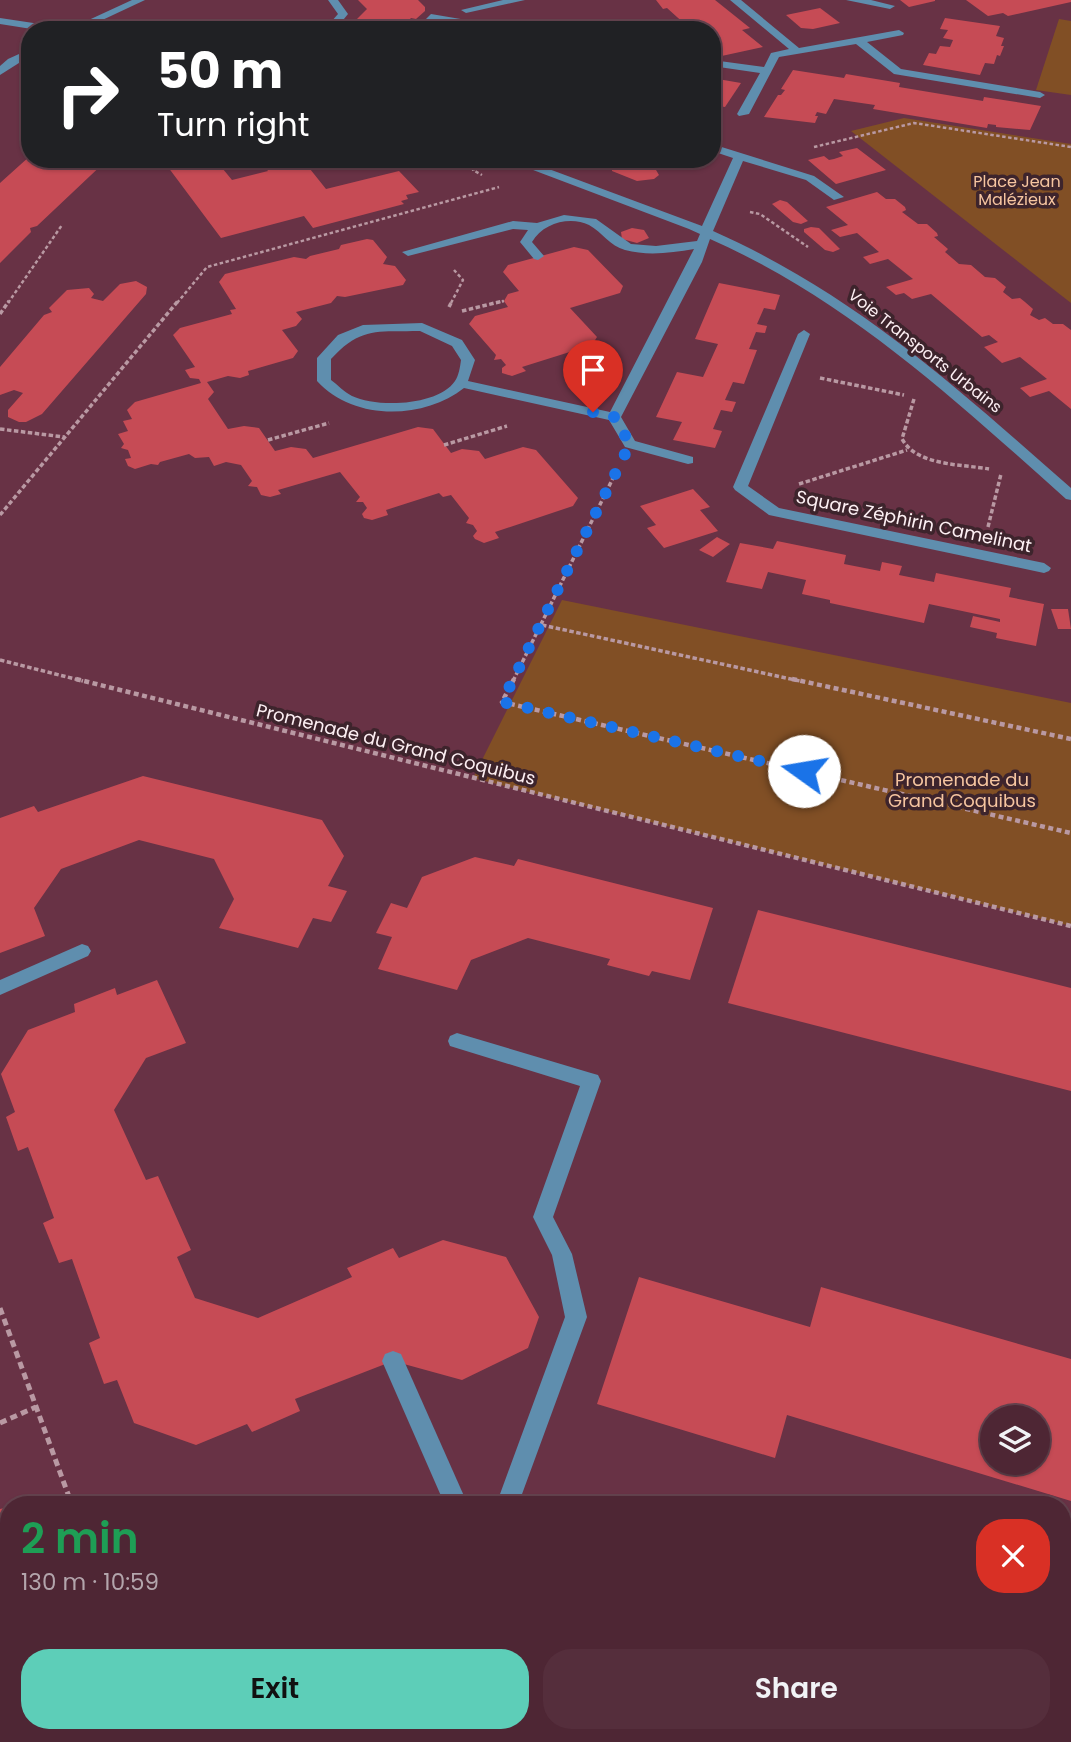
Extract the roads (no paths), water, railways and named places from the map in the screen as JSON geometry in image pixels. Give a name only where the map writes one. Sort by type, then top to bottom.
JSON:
[{"type":"street","points":[[92,21],[140,0]]},
{"type":"street","points":[[333,0],[343,14],[337,21]]},
{"type":"street","points":[[457,0],[466,10]]},
{"type":"street","points":[[428,21],[431,17],[456,21],[466,10],[520,0]]},
{"type":"street","points":[[734,0],[797,51]]},
{"type":"street","points":[[851,0],[890,6]]},
{"type":"street","points":[[0,21],[21,24]]},
{"type":"street","points":[[743,114],[775,55],[900,33]]},
{"type":"street","points":[[858,40],[898,72],[1040,95]]},
{"type":"street","points":[[0,72],[21,56]]},
{"type":"street","points":[[0,60],[21,62]]},
{"type":"street","points":[[721,64],[767,71]]},
{"type":"street","points":[[721,151],[810,178],[838,197]]},
{"type":"street","points":[[614,417],[705,238],[740,156]]},
{"type":"street","name":"Voie Transports Urbains","points":[[532,168],[801,280],[864,321],[945,385],[1071,496]]},
{"type":"street","points":[[538,256],[526,242],[531,232],[543,222],[565,219],[591,221],[624,247],[645,250],[705,238]]},
{"type":"street","points":[[408,252],[513,225],[538,227]]},
{"type":"street","points":[[422,327],[457,342],[468,360],[461,383],[449,393],[425,404],[380,408],[346,399],[324,381],[324,358],[343,338],[368,328],[422,327]]},
{"type":"street","name":"Square Zéphirin Camelinat","points":[[804,334],[740,487],[774,512],[1044,568]]},
{"type":"street","points":[[461,383],[614,417],[630,444],[688,460]]},
{"type":"street","points":[[0,988],[82,951]]},
{"type":"street","points":[[457,1041],[591,1081],[543,1217],[562,1254],[576,1317],[510,1496]]},
{"type":"street","points":[[393,1361],[453,1496]]},
{"type":"park label","name":"Place Jean Malézieux","points":[[1017,190]]},
{"type":"park label","name":"Promenade du Grand Coquibus","points":[[962,789]]}]
